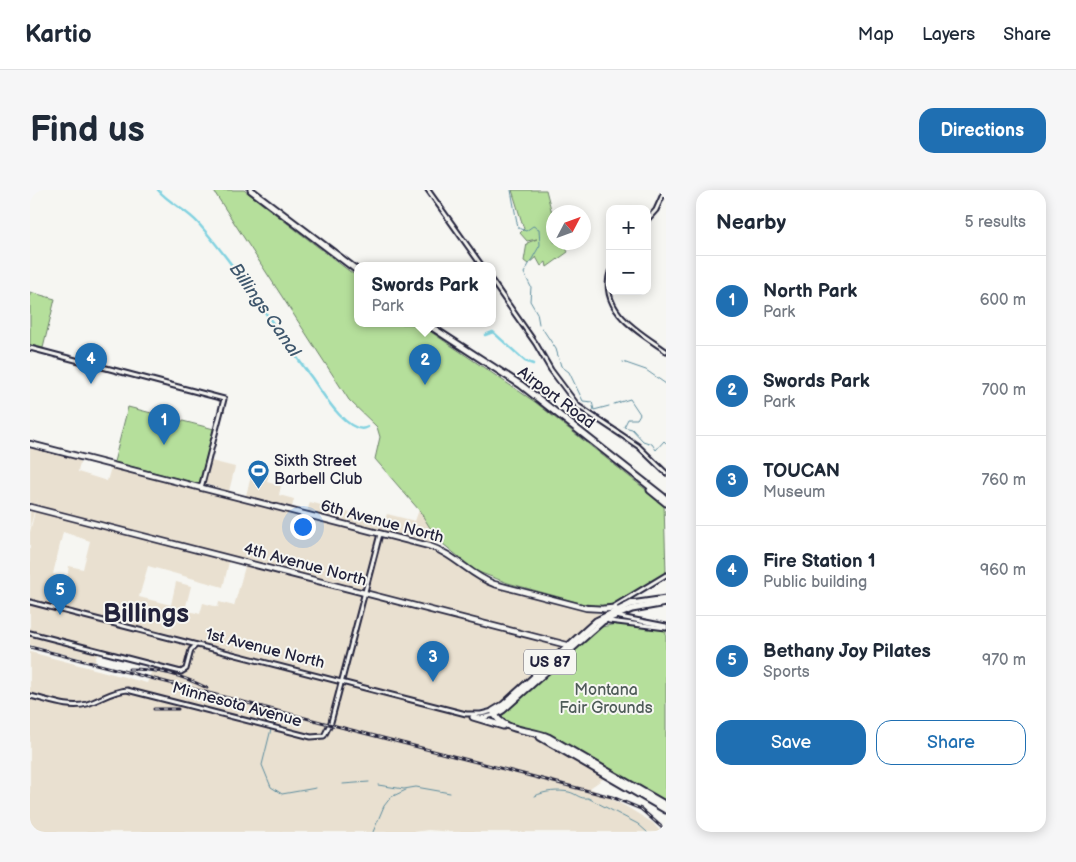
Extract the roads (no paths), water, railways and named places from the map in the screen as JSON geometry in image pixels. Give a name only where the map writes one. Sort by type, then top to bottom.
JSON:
[{"type":"highway","points":[[251,190],[354,268]]},
{"type":"highway","name":"Airport Road","points":[[432,327],[521,385],[665,500]]},
{"type":"highway","name":"US 87","points":[[494,713],[535,676],[533,668],[542,669],[608,613],[666,599]]},
{"type":"highway","name":"US 87","points":[[633,606],[666,604]]},
{"type":"highway","points":[[608,613],[633,606]]},
{"type":"highway","name":"US 87","points":[[503,710],[570,646],[599,624],[608,613]]},
{"type":"highway","points":[[503,710],[500,717],[509,727]]},
{"type":"highway","name":"1st Avenue North","points":[[494,713],[503,710]]},
{"type":"highway","points":[[494,713],[509,727]]},
{"type":"highway","points":[[473,718],[548,737],[666,805]]},
{"type":"highway","points":[[526,730],[595,767],[666,810]]},
{"type":"main road","name":"6th Avenue North","points":[[30,444],[443,551],[494,584],[608,613]]},
{"type":"main road","name":"4th Avenue North","points":[[30,507],[570,646]]},
{"type":"street","points":[[428,190],[479,262]]},
{"type":"street","points":[[651,216],[656,210],[665,190]]},
{"type":"street","points":[[496,287],[536,344],[551,370],[578,406],[638,446],[666,474]]},
{"type":"street","points":[[609,295],[615,311],[666,351]]},
{"type":"street","points":[[30,348],[224,399],[201,488]]},
{"type":"street","points":[[342,682],[380,534]]},
{"type":"street","points":[[608,613],[666,575]]},
{"type":"street","name":"1st Avenue North","points":[[30,602],[466,714],[473,718],[494,713]]},
{"type":"street","points":[[608,613],[666,627]]},
{"type":"street","points":[[599,624],[616,620],[666,627]]},
{"type":"street","points":[[30,633],[181,672],[186,669],[190,650],[196,645]]},
{"type":"street","points":[[186,642],[190,650]]},
{"type":"street","name":"Minnesota Avenue","points":[[30,696],[73,706],[87,704],[114,691],[127,690],[316,738],[326,735],[342,682]]},
{"type":"street","name":"1st Avenue North","points":[[466,714],[494,713]]},
{"type":"waterway","name":"Billings Canal","points":[[158,190],[194,219],[214,242],[336,412],[352,426],[361,429],[368,427]]},
{"type":"waterway","points":[[511,190],[518,228],[526,231],[533,226],[539,229],[540,245],[524,273],[531,287],[530,301],[537,313],[539,324]]},
{"type":"waterway","points":[[542,328],[556,349],[561,366],[569,372],[583,401],[592,402],[594,410],[609,406]]},
{"type":"waterway","name":"Billings Canal","points":[[485,335],[493,332],[525,361],[533,364]]},
{"type":"waterway","name":"Billings Canal","points":[[623,362],[646,370],[666,384]]},
{"type":"waterway","points":[[614,404],[630,399],[640,414],[637,419],[628,419],[624,427],[632,429],[643,441],[652,444],[656,450],[664,441],[666,443]]},
{"type":"waterway","points":[[274,724],[276,715]]},
{"type":"waterway","points":[[271,729],[262,765],[271,787],[282,794],[316,788]]},
{"type":"waterway","points":[[343,784],[369,782]]},
{"type":"waterway","points":[[378,785],[404,789],[416,787],[450,793]]},
{"type":"waterway","points":[[373,832],[384,806],[391,797],[406,790]]},
{"type":"waterway","points":[[535,796],[547,792],[561,791],[569,792],[582,798],[588,798],[638,824],[647,832]]},
{"type":"railway","points":[[30,647],[612,797],[641,809],[666,831]]},
{"type":"railway","points":[[129,669],[150,670],[169,674],[207,688]]},
{"type":"railway","points":[[154,709],[178,709]]},
{"type":"place","name":"Fire Station 1","points":[[91,384]]},
{"type":"place","name":"Swords Park","points":[[425,385]]},
{"type":"place","name":"North Park","points":[[164,445]]},
{"type":"place","name":"Sixth Street Barbell Club","points":[[258,489]]},
{"type":"place","name":"Bethany Joy Pilates","points":[[60,615]]},
{"type":"place","name":"TOUCAN","points":[[433,682]]},
{"type":"district","name":"Billings","points":[[146,614]]},
{"type":"park label","name":"Montana Fair Grounds","points":[[606,699]]}]
